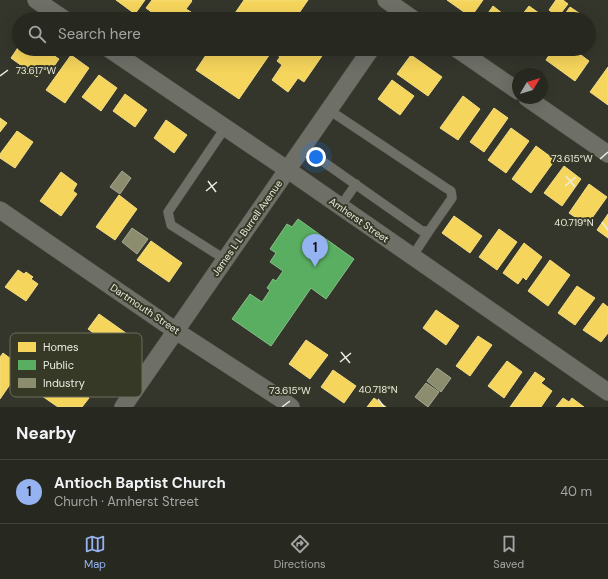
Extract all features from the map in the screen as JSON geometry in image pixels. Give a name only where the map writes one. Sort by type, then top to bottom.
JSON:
[{"type":"street","points":[[36,0],[54,12]]},
{"type":"street","name":"Amherst Street","points":[[119,56],[288,170],[608,392]]},
{"type":"street","name":"James L L Burrell Avenue","points":[[142,380],[366,56]]},
{"type":"street","points":[[467,56],[512,87]]},
{"type":"street","points":[[537,104],[608,154]]},
{"type":"street","name":"Dartmouth Street","points":[[0,210],[176,331],[291,407]]},
{"type":"street","name":"James L L Burrell Avenue","points":[[123,407],[130,397]]},
{"type":"lane","points":[[329,110],[451,191],[452,198],[412,256]]},
{"type":"lane","points":[[225,128],[168,212],[171,225],[226,260]]},
{"type":"lane","points":[[325,163],[422,231],[429,231]]},
{"type":"lane","points":[[340,207],[356,184]]},
{"type":"building: Homes","points":[[116,0],[145,0],[136,12],[132,12]]},
{"type":"building: Homes","points":[[152,0],[192,1],[186,9],[191,12],[151,12],[146,8]]},
{"type":"building: Homes","points":[[244,0],[308,0],[300,12],[236,12]]},
{"type":"building: Homes","points":[[447,0],[483,0],[475,12],[464,12]]},
{"type":"building: Homes","points":[[556,0],[563,0],[568,4],[562,12],[552,12],[549,10]]},
{"type":"building: Homes","points":[[493,6],[501,12],[489,12]]},
{"type":"building: Homes","points":[[529,6],[537,12],[524,12]]},
{"type":"building: Homes","points":[[570,7],[578,12],[566,12]]},
{"type":"building: Homes","points":[[12,56],[54,56],[59,59],[50,72],[44,67],[37,77],[11,58]]},
{"type":"building: Homes","points":[[70,56],[89,68],[65,103],[46,90]]},
{"type":"building: Homes","points":[[205,56],[269,56],[239,99],[196,70]]},
{"type":"building: Homes","points":[[279,56],[322,56],[304,82],[298,78],[288,92],[272,80],[282,65],[277,61],[280,57]]},
{"type":"building: Homes","points":[[410,56],[412,56],[442,77],[428,96],[397,74]]},
{"type":"building: Homes","points":[[549,56],[582,56],[589,61],[575,81],[546,60]]},
{"type":"building: Homes","points":[[608,67],[608,105],[590,92]]},
{"type":"building: Homes","points":[[99,75],[117,88],[101,111],[82,97]]},
{"type":"building: Homes","points":[[392,80],[414,96],[400,115],[378,99]]},
{"type":"building: Homes","points":[[125,94],[147,110],[135,127],[113,111]]},
{"type":"building: Homes","points":[[463,96],[480,109],[458,140],[440,128]]},
{"type":"building: Homes","points":[[494,108],[508,118],[484,152],[470,142]]},
{"type":"building: Homes","points":[[0,118],[7,123],[0,132]]},
{"type":"building: Homes","points":[[166,120],[187,135],[174,153],[154,138]]},
{"type":"building: Homes","points":[[511,128],[529,141],[506,173],[488,160]]},
{"type":"building: Homes","points":[[17,131],[33,142],[15,168],[0,158],[0,154]]},
{"type":"building: Homes","points":[[536,146],[555,160],[531,193],[512,179]]},
{"type":"building: Homes","points":[[564,166],[581,179],[562,206],[544,193]]},
{"type":"building: Homes","points":[[61,172],[77,184],[73,191],[77,194],[61,216],[40,201]]},
{"type":"building: Homes","points":[[589,184],[607,197],[587,225],[569,213]]},
{"type":"building: Homes","points":[[119,195],[137,209],[115,240],[96,227]]},
{"type":"building: Homes","points":[[608,214],[608,238],[597,230]]},
{"type":"building: Homes","points":[[454,216],[482,236],[470,253],[442,233]]},
{"type":"building: Homes","points":[[499,229],[517,242],[497,270],[479,257]]},
{"type":"building: Homes","points":[[151,241],[182,263],[169,282],[137,260]]},
{"type":"building: Homes","points":[[524,243],[542,257],[526,280],[523,277],[518,284],[503,273]]},
{"type":"building: Homes","points":[[550,260],[570,275],[548,306],[528,291]]},
{"type":"building: Homes","points":[[18,270],[24,274],[26,272],[33,277],[31,279],[38,284],[26,301],[5,287]]},
{"type":"building: Homes","points":[[577,286],[595,298],[575,325],[558,313]]},
{"type":"building: Homes","points":[[603,303],[608,307],[608,333],[601,342],[583,330]]},
{"type":"building: Homes","points":[[436,310],[459,326],[446,345],[423,328]]},
{"type":"building: Homes","points":[[99,314],[126,333],[93,333],[88,329]]},
{"type":"building: Homes","points":[[478,336],[492,345],[470,376],[456,366]]},
{"type":"building: Homes","points":[[306,340],[328,355],[310,379],[289,364]]},
{"type":"building: Homes","points":[[3,353],[10,358],[10,384],[0,399],[0,357]]},
{"type":"building: Homes","points":[[507,361],[522,372],[504,398],[488,386]]},
{"type":"building: Homes","points":[[333,370],[356,386],[344,403],[321,387]]},
{"type":"building: Homes","points":[[535,372],[545,379],[541,383],[552,391],[541,407],[510,407]]},
{"type":"building: Homes","points":[[43,397],[89,398],[82,407],[58,407]]},
{"type":"building: Homes","points":[[374,398],[386,407],[367,407]]},
{"type":"building: Homes","points":[[563,398],[569,402],[572,398],[584,407],[556,407]]},
{"type":"building: Public","points":[[298,219],[354,259],[326,299],[311,288],[271,346],[232,319],[250,294],[262,302],[270,290],[267,288],[273,279],[276,281],[283,271],[270,262],[276,253],[270,249],[287,224],[292,227]]},
{"type":"building: Industry","points":[[122,171],[131,178],[120,194],[110,187]]},
{"type":"building: Industry","points":[[132,228],[148,239],[137,254],[122,242]]},
{"type":"building: Industry","points":[[437,368],[451,378],[441,392],[427,381]]},
{"type":"building: Industry","points":[[426,383],[439,392],[428,407],[415,397]]},
{"type":"place","name":"Antioch Baptist Church","points":[[315,267]]}]
